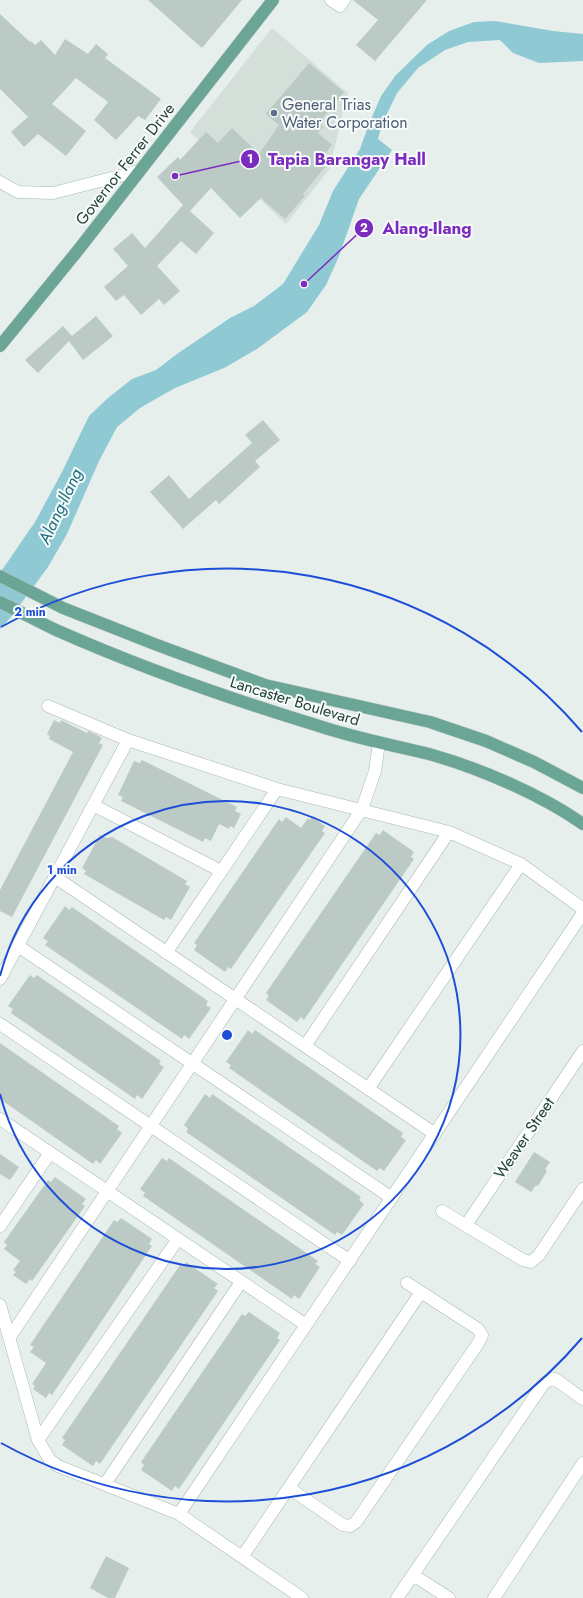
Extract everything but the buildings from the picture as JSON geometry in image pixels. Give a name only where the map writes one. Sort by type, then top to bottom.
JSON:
[{"type":"main road","name":"Governor Ferrer Drive","points":[[0,346],[79,249],[273,0]]},
{"type":"main road","name":"Lancaster Boulevard","points":[[0,576],[63,608],[265,685],[430,722],[486,741],[534,762],[583,788]]},
{"type":"main road","name":"Lancaster Boulevard","points":[[0,602],[55,630],[234,700],[321,727],[380,743],[429,754],[481,772],[533,795],[583,824]]},
{"type":"street","points":[[332,0],[340,6],[344,0]]},
{"type":"street","points":[[0,182],[18,192],[53,193],[139,171]]},
{"type":"street","points":[[48,706],[128,740],[277,789],[362,809],[449,832],[521,864],[583,909]]},
{"type":"street","points":[[0,979],[128,740]]},
{"type":"street","points":[[10,1337],[362,809],[376,771],[380,743]]},
{"type":"street","points":[[166,953],[277,789]]},
{"type":"street","points":[[93,805],[221,871]]},
{"type":"street","points":[[305,1046],[449,832]]},
{"type":"street","points":[[368,1089],[521,864]]},
{"type":"street","points":[[55,877],[435,1134]]},
{"type":"street","points":[[179,1514],[583,913]]},
{"type":"street","points":[[18,946],[392,1198]]},
{"type":"street","points":[[0,1024],[350,1260]]},
{"type":"street","name":"Weaver Street","points":[[466,1224],[583,1051]]},
{"type":"street","points":[[0,1119],[306,1325]]},
{"type":"street","points":[[0,1226],[50,1153]]},
{"type":"street","points":[[442,1211],[466,1224],[523,1260],[531,1262],[539,1256],[583,1189]]},
{"type":"street","points":[[38,1440],[178,1239]]},
{"type":"street","points":[[105,1484],[241,1282]]},
{"type":"street","points":[[289,1488],[343,1525],[350,1526],[356,1522],[479,1342],[482,1335],[478,1329],[407,1282]]},
{"type":"street","points":[[242,1557],[421,1292]]},
{"type":"street","points":[[0,1305],[38,1440],[50,1460],[58,1466],[179,1514],[302,1598]]},
{"type":"street","points":[[398,1598],[544,1383],[555,1379],[583,1399]]},
{"type":"street","points":[[494,1598],[583,1463]]},
{"type":"street","points":[[413,1575],[449,1598]]},
{"type":"shaded area","name":"General Trias Water Corporation","points":[[272,28],[348,93],[329,170],[286,224],[190,132]]},
{"type":"water","points":[[495,21],[553,31],[583,34],[583,61],[539,63],[513,53],[500,40],[468,42],[445,50],[418,68],[397,93],[382,124],[378,139],[392,150],[359,199],[339,256],[326,285],[307,312],[257,349],[224,368],[175,388],[140,408],[117,427],[99,461],[67,534],[48,567],[11,617],[0,629],[0,573],[35,522],[62,472],[89,416],[108,398],[132,379],[156,370],[230,318],[254,306],[283,284],[319,225],[333,191],[360,149],[381,96],[396,75],[427,45],[449,31],[474,22]]},
{"type":"place","name":"General Trias Water Corporation","points":[[274,113]]},
{"type":"place","name":"Tapia Barangay Hall","points":[[175,176]]},
{"type":"place","name":"Alang-Ilang","points":[[304,284]]}]
